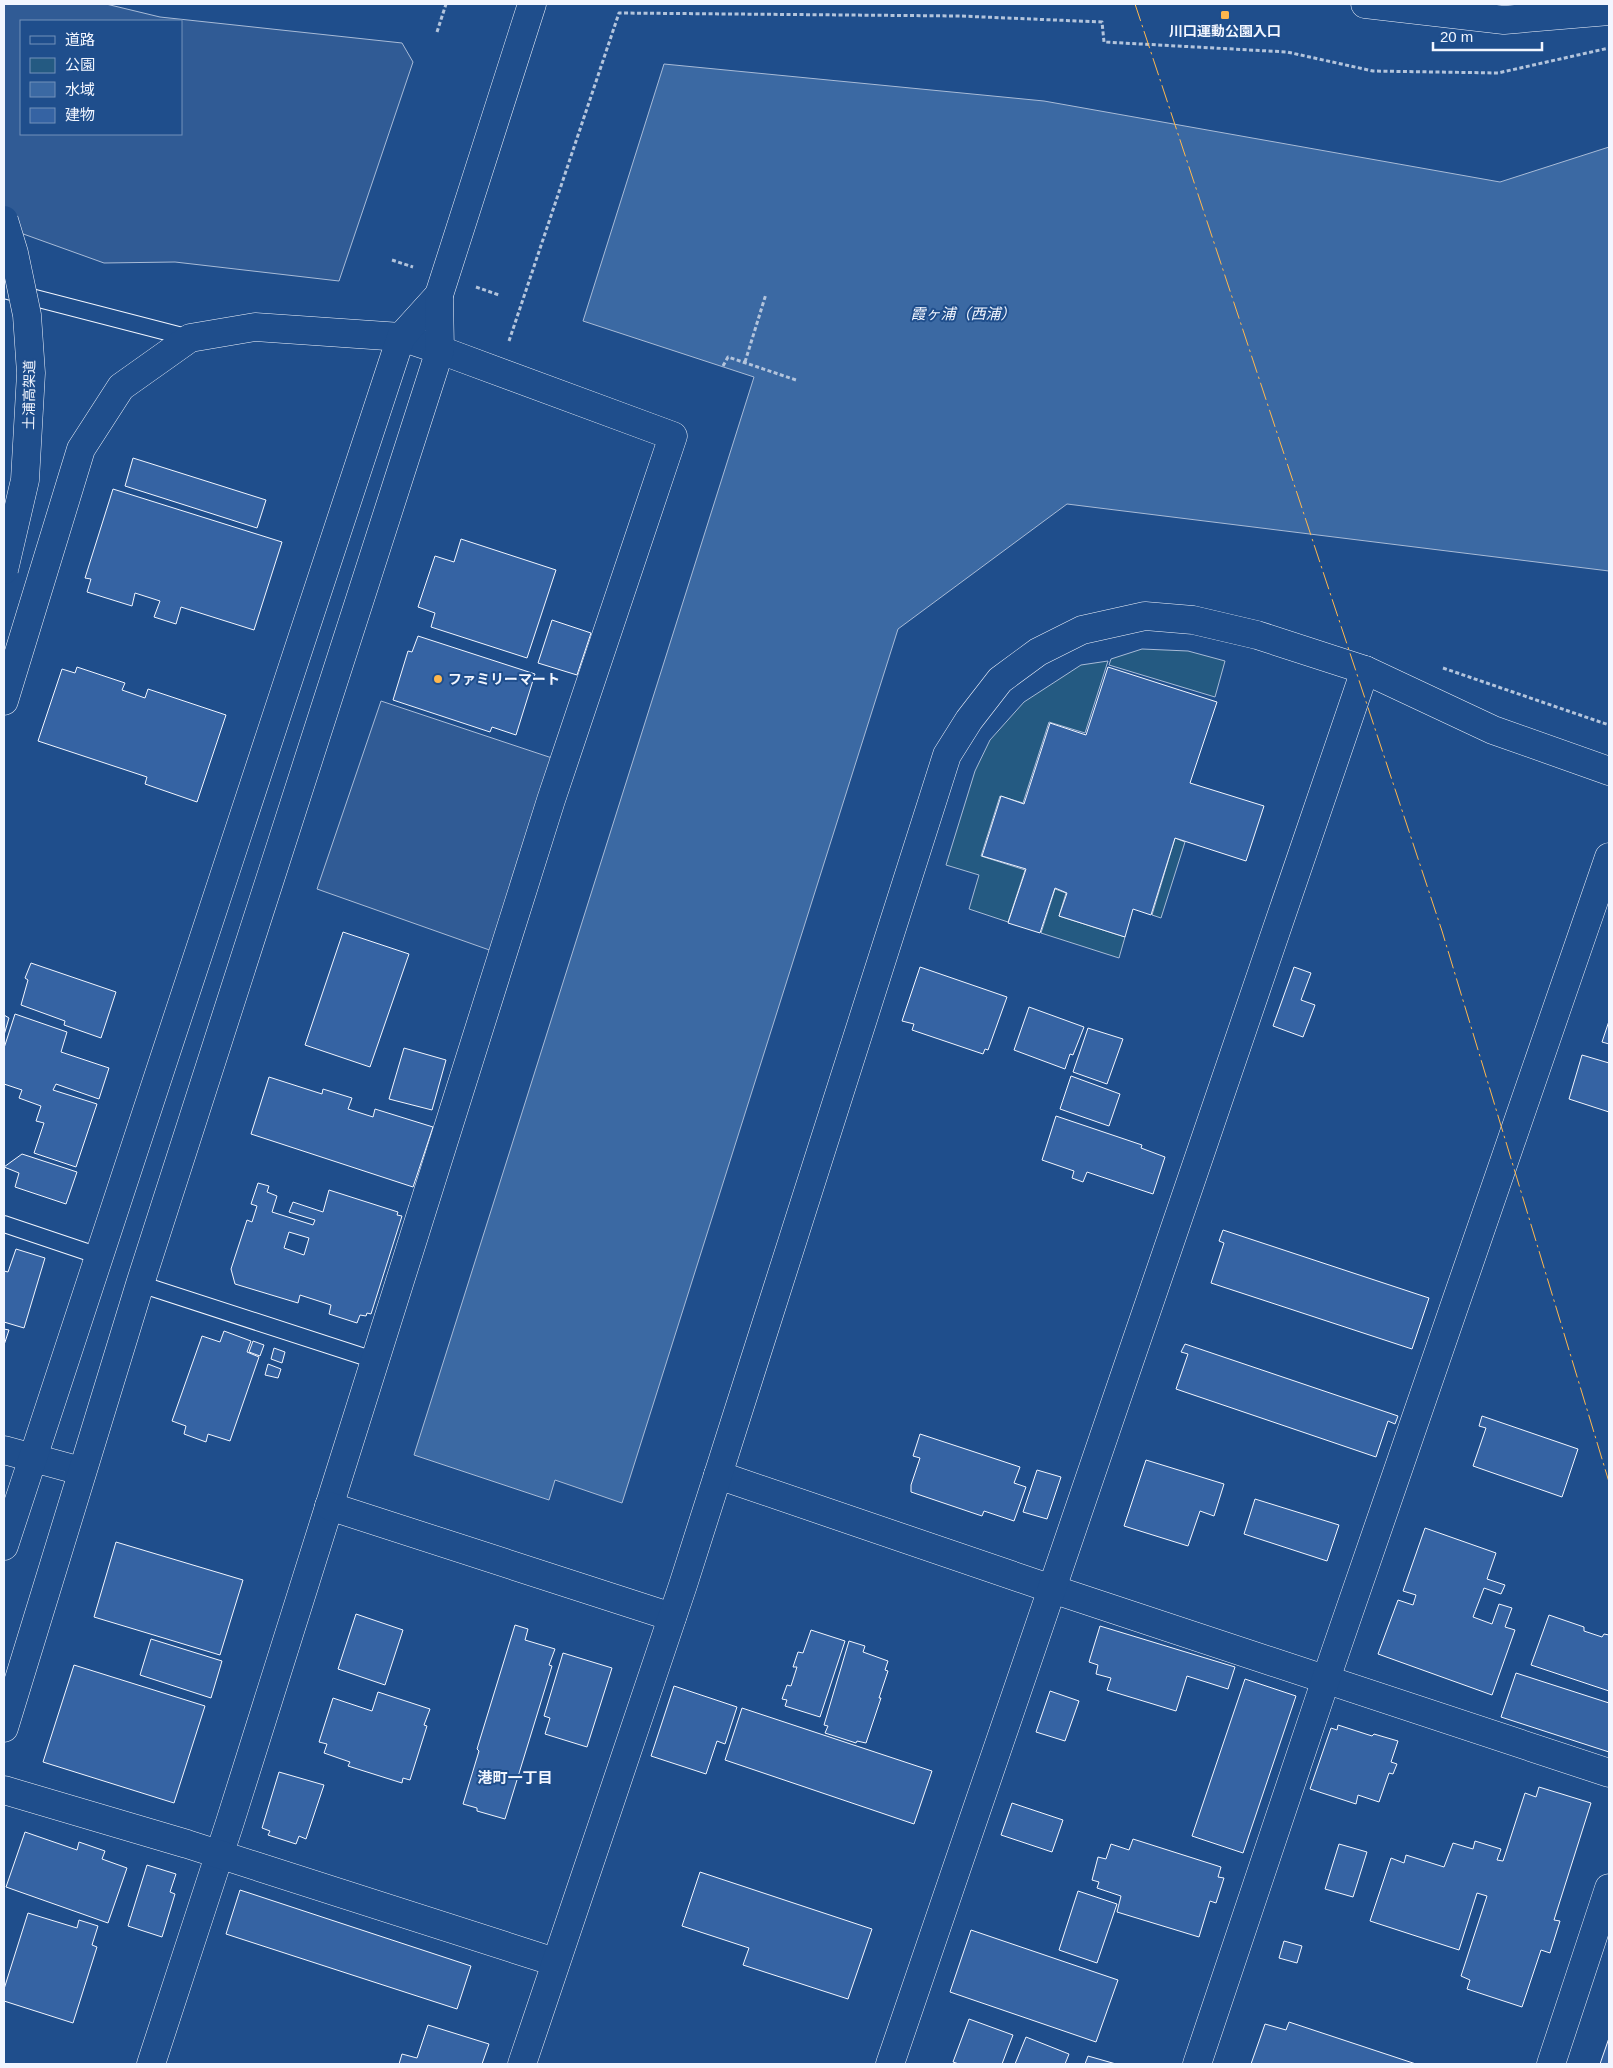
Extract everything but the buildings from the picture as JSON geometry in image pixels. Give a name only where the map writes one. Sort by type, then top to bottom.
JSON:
[{"type":"street","points":[[4,1728],[81,1471],[140,1284],[440,350],[439,295],[532,4]]},
{"type":"street","points":[[1365,4],[1504,20],[1609,11]]},
{"type":"street","name":"土浦高架道","points":[[4,220],[14,253],[27,316],[31,373],[25,480],[4,570]]},
{"type":"street","points":[[4,1546],[401,337],[439,295]]},
{"type":"street","points":[[4,701],[81,449],[121,387],[190,338],[255,327],[401,337],[673,436],[551,800],[151,2064]]},
{"type":"street","points":[[522,2064],[672,1616],[947,755],[969,720],[1000,680],[1038,652],[1082,630],[1145,616],[1193,620],[1248,633],[1365,670],[1493,730],[1609,771]]},
{"type":"street","points":[[890,2064],[1365,670]]},
{"type":"street","points":[[1197,2064],[1326,1679],[1609,857]]},
{"type":"street","points":[[4,1450],[81,1471]]},
{"type":"street","points":[[718,1474],[1052,1589],[1609,1773]]},
{"type":"street","points":[[329,1506],[672,1616]]},
{"type":"street","points":[[4,1790],[219,1854],[555,1962]]},
{"type":"street","points":[[1551,2064],[1609,1888]]},
{"type":"lane","points":[[4,290],[190,338]]},
{"type":"lane","points":[[4,1224],[99,1256]]},
{"type":"lane","points":[[140,1284],[374,1360]]},
{"type":"path","points":[[437,32],[446,4]]},
{"type":"path","points":[[518,345],[508,341],[619,13],[960,16],[1102,22],[1104,42],[1287,52],[1373,71],[1498,72],[1609,48]]},
{"type":"path","points":[[745,362],[766,294]]},
{"type":"path","points":[[723,366],[728,357],[796,380]]},
{"type":"path","points":[[1434,665],[1609,724]]},
{"type":"green space","points":[[1142,649],[1188,651],[1225,661],[1215,697],[1109,665],[1111,659]]},
{"type":"green space","points":[[1108,661],[1085,733],[1049,722],[1023,803],[1000,796],[981,856],[1025,870],[1008,922],[969,909],[979,875],[946,865],[975,771],[990,740],[1024,702],[1081,665]]},
{"type":"green space","points":[[1175,838],[1185,842],[1161,918],[1152,915]]},
{"type":"green space","points":[[1055,889],[1066,893],[1059,916],[1125,937],[1119,958],[1041,933]]},
{"type":"shaded area","points":[[4,4],[106,4],[160,17],[402,43],[413,62],[339,281],[175,262],[104,263],[15,231],[4,231]]},
{"type":"shaded area","points":[[381,701],[555,759],[495,952],[317,889]]},
{"type":"water","name":"霞ヶ浦（西浦）","points":[[664,64],[1044,101],[1500,182],[1609,147],[1609,571],[1067,504],[898,629],[622,1503],[555,1480],[549,1500],[414,1455],[754,377],[583,321]]},
{"type":"power","points":[[1135,4],[1442,931],[1609,1482]]},
{"type":"place","name":"川口運動公園入口","points":[[1225,15]]},
{"type":"place","name":"ファミリーマート","points":[[438,679]]},
{"type":"district","name":"港町一丁目","points":[[515,1777]]}]
